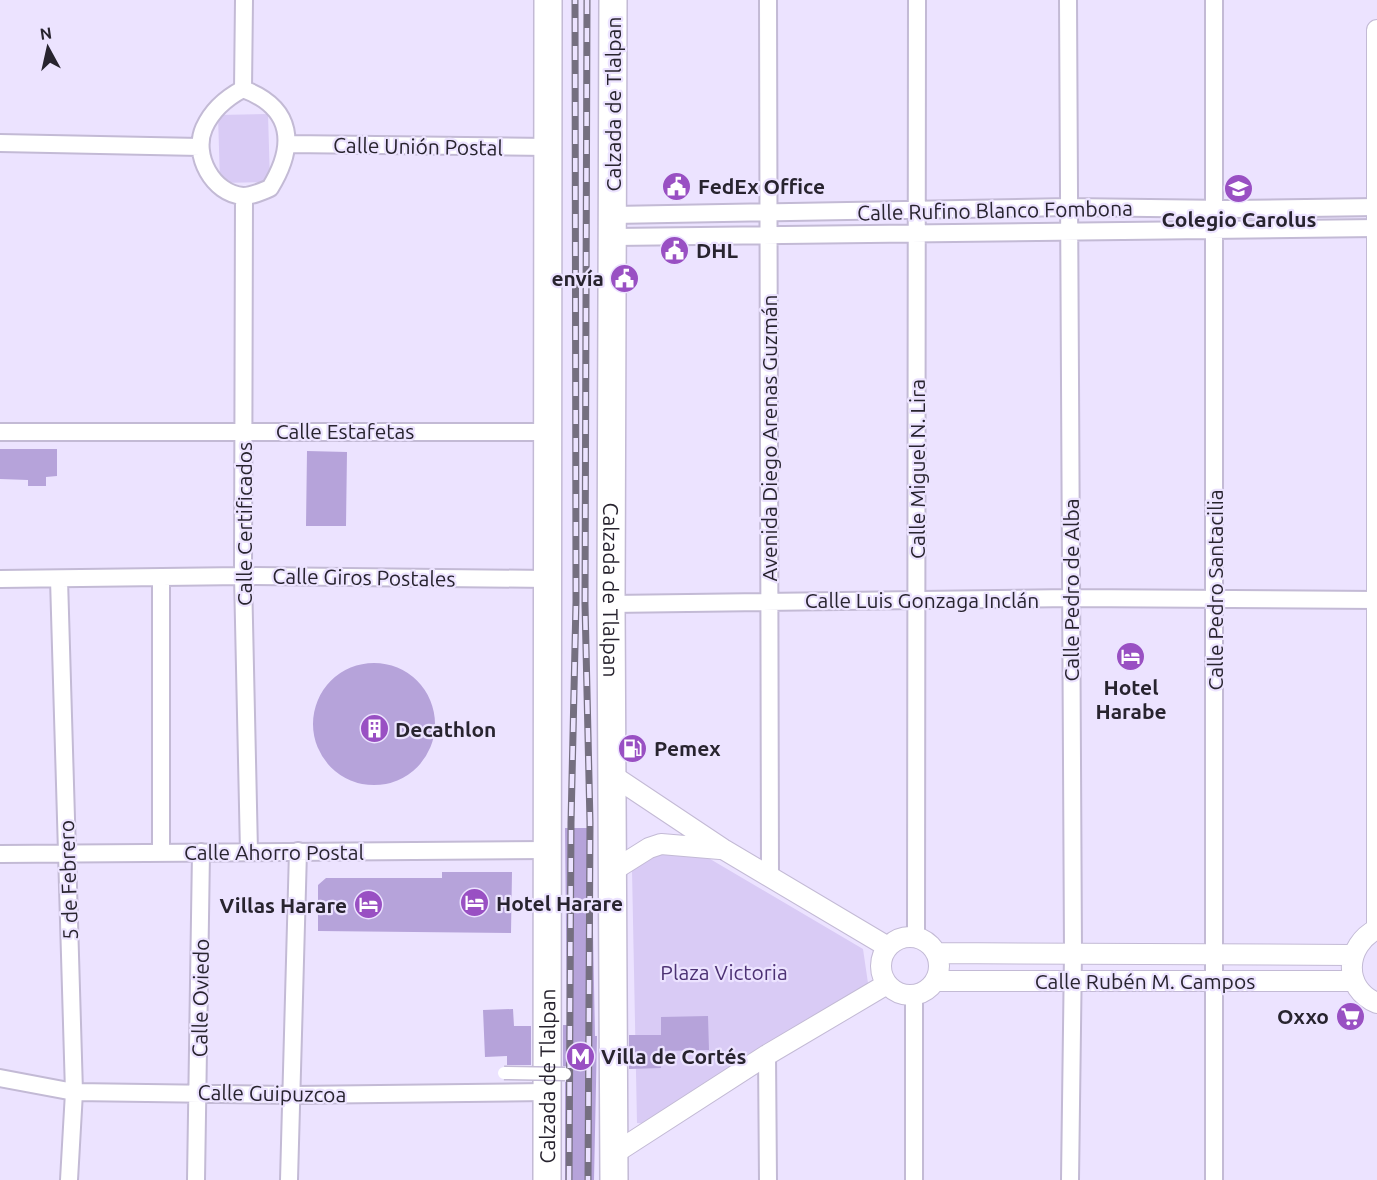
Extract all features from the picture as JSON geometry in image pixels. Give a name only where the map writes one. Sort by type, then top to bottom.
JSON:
[{"type":"highway","name":"Calzada de Tlalpan","points":[[547,1180],[555,1083],[548,850],[548,0]]},
{"type":"highway","name":"Calzada de Tlalpan","points":[[613,0],[611,604],[614,1180]]},
{"type":"street","points":[[243,89],[244,0]]},
{"type":"street","name":"Avenida Diego Arenas Guzmán","points":[[768,0],[770,876]]},
{"type":"street","name":"Calle Miguel N. Lira","points":[[916,0],[918,211],[916,937]]},
{"type":"street","name":"Calle Pedro de Alba","points":[[1068,0],[1073,954],[1070,1180]]},
{"type":"street","name":"Calle Pedro Santacilia","points":[[1214,0],[1214,1180]]},
{"type":"street","points":[[1377,30],[1377,929],[1362,939],[1352,955],[1351,968],[1353,981],[1366,999],[1377,1003]]},
{"type":"street","points":[[243,89],[259,95],[273,108],[284,124],[288,144],[286,157],[270,188],[244,196],[231,194],[218,186],[206,168],[200,147],[203,130],[211,116],[225,99],[243,89]]},
{"type":"street","points":[[0,143],[200,147]]},
{"type":"street","name":"Calle Unión Postal","points":[[288,144],[548,147]]},
{"type":"street","name":"Calle Certificados","points":[[244,196],[243,576],[249,852]]},
{"type":"street","name":"Calle Rufino Blanco Fombona","points":[[614,226],[769,212],[1070,207],[1214,209],[1377,207]]},
{"type":"street","name":"Calle Rufino Blanco Fombona","points":[[614,226],[769,236],[917,232],[1377,228]]},
{"type":"street","name":"Calle Estafetas","points":[[0,432],[547,432]]},
{"type":"street","name":"Calle Giros Postales","points":[[0,579],[243,576],[548,579]]},
{"type":"street","points":[[161,577],[161,852]]},
{"type":"street","name":"5 de Febrero","points":[[59,579],[74,1092],[69,1180]]},
{"type":"street","name":"Calle Luis Gonzaga Inclán","points":[[611,604],[769,600],[917,601],[1071,598],[1376,600]]},
{"type":"street","points":[[612,775],[723,849],[888,947]]},
{"type":"street","points":[[614,870],[649,848],[661,844],[723,849]]},
{"type":"street","name":"Calle Ahorro Postal","points":[[0,855],[548,850]]},
{"type":"street","points":[[289,1180],[298,851]]},
{"type":"street","name":"Calle Oviedo","points":[[196,1180],[201,852]]},
{"type":"street","points":[[916,937],[928,943],[936,953],[940,962],[936,981],[927,991],[914,996],[899,994],[887,984],[880,966],[888,947],[900,938],[916,937]]},
{"type":"street","name":"Calle Rubén M. Campos","points":[[936,953],[1352,955]]},
{"type":"street","name":"Calle Rubén M. Campos","points":[[936,981],[1353,981]]},
{"type":"street","points":[[615,1153],[767,1055],[887,984]]},
{"type":"street","points":[[914,996],[914,1180]]},
{"type":"street","points":[[767,1055],[768,1180]]},
{"type":"street","points":[[504,1073],[555,1083]]},
{"type":"street","name":"Calle Guipuzcoa","points":[[0,1078],[74,1092],[293,1095],[555,1083]]},
{"type":"green space","points":[[268,114],[270,182],[220,183],[218,115]]},
{"type":"green space","name":"Plaza Victoria","points":[[654,852],[705,856],[863,949],[869,990],[649,1124],[637,1123],[632,870]]},
{"type":"building","points":[[0,449],[57,449],[57,476],[46,477],[46,486],[28,486],[28,480],[0,479]]},
{"type":"building","points":[[307,451],[347,452],[346,526],[306,526]]},
{"type":"building","name":"Decathlon","points":[[374,663],[397,667],[417,681],[431,701],[435,724],[431,747],[417,767],[397,781],[374,785],[351,781],[331,767],[317,747],[313,724],[317,701],[331,681],[351,667]]},
{"type":"building","points":[[565,828],[591,828],[595,1036],[597,1036],[594,1180],[565,1180],[565,1082],[572,1079],[573,1074],[570,1067],[563,1066],[563,1025],[567,1025]]},
{"type":"building","points":[[442,872],[512,872],[511,933],[318,931],[318,885],[326,878],[442,878]]},
{"type":"building","points":[[513,1009],[514,1026],[531,1026],[531,1065],[507,1065],[507,1056],[485,1057],[483,1010]]},
{"type":"building","points":[[708,1016],[709,1050],[661,1051],[661,1068],[629,1069],[629,1035],[661,1035],[661,1017]]},
{"type":"railway","points":[[569,1180],[571,823],[576,602],[575,0]]},
{"type":"railway","points":[[587,0],[585,604],[590,823],[588,1180]]},
{"type":"place","name":"FedEx Office","points":[[677,186]]},
{"type":"place","name":"Colegio Carolus","points":[[1239,188]]},
{"type":"place","name":"DHL","points":[[675,250]]},
{"type":"place","name":"envía","points":[[625,278]]},
{"type":"place","name":"Hotel Harabe","points":[[1131,656]]},
{"type":"place","name":"Decathlon","points":[[374,729]]},
{"type":"place","name":"Pemex","points":[[633,748]]},
{"type":"place","name":"Hotel Harare","points":[[475,903]]},
{"type":"place","name":"Villas Harare","points":[[368,905]]},
{"type":"place","name":"Oxxo","points":[[1350,1016]]},
{"type":"place","name":"Villa de Cortés","points":[[580,1056]]}]
